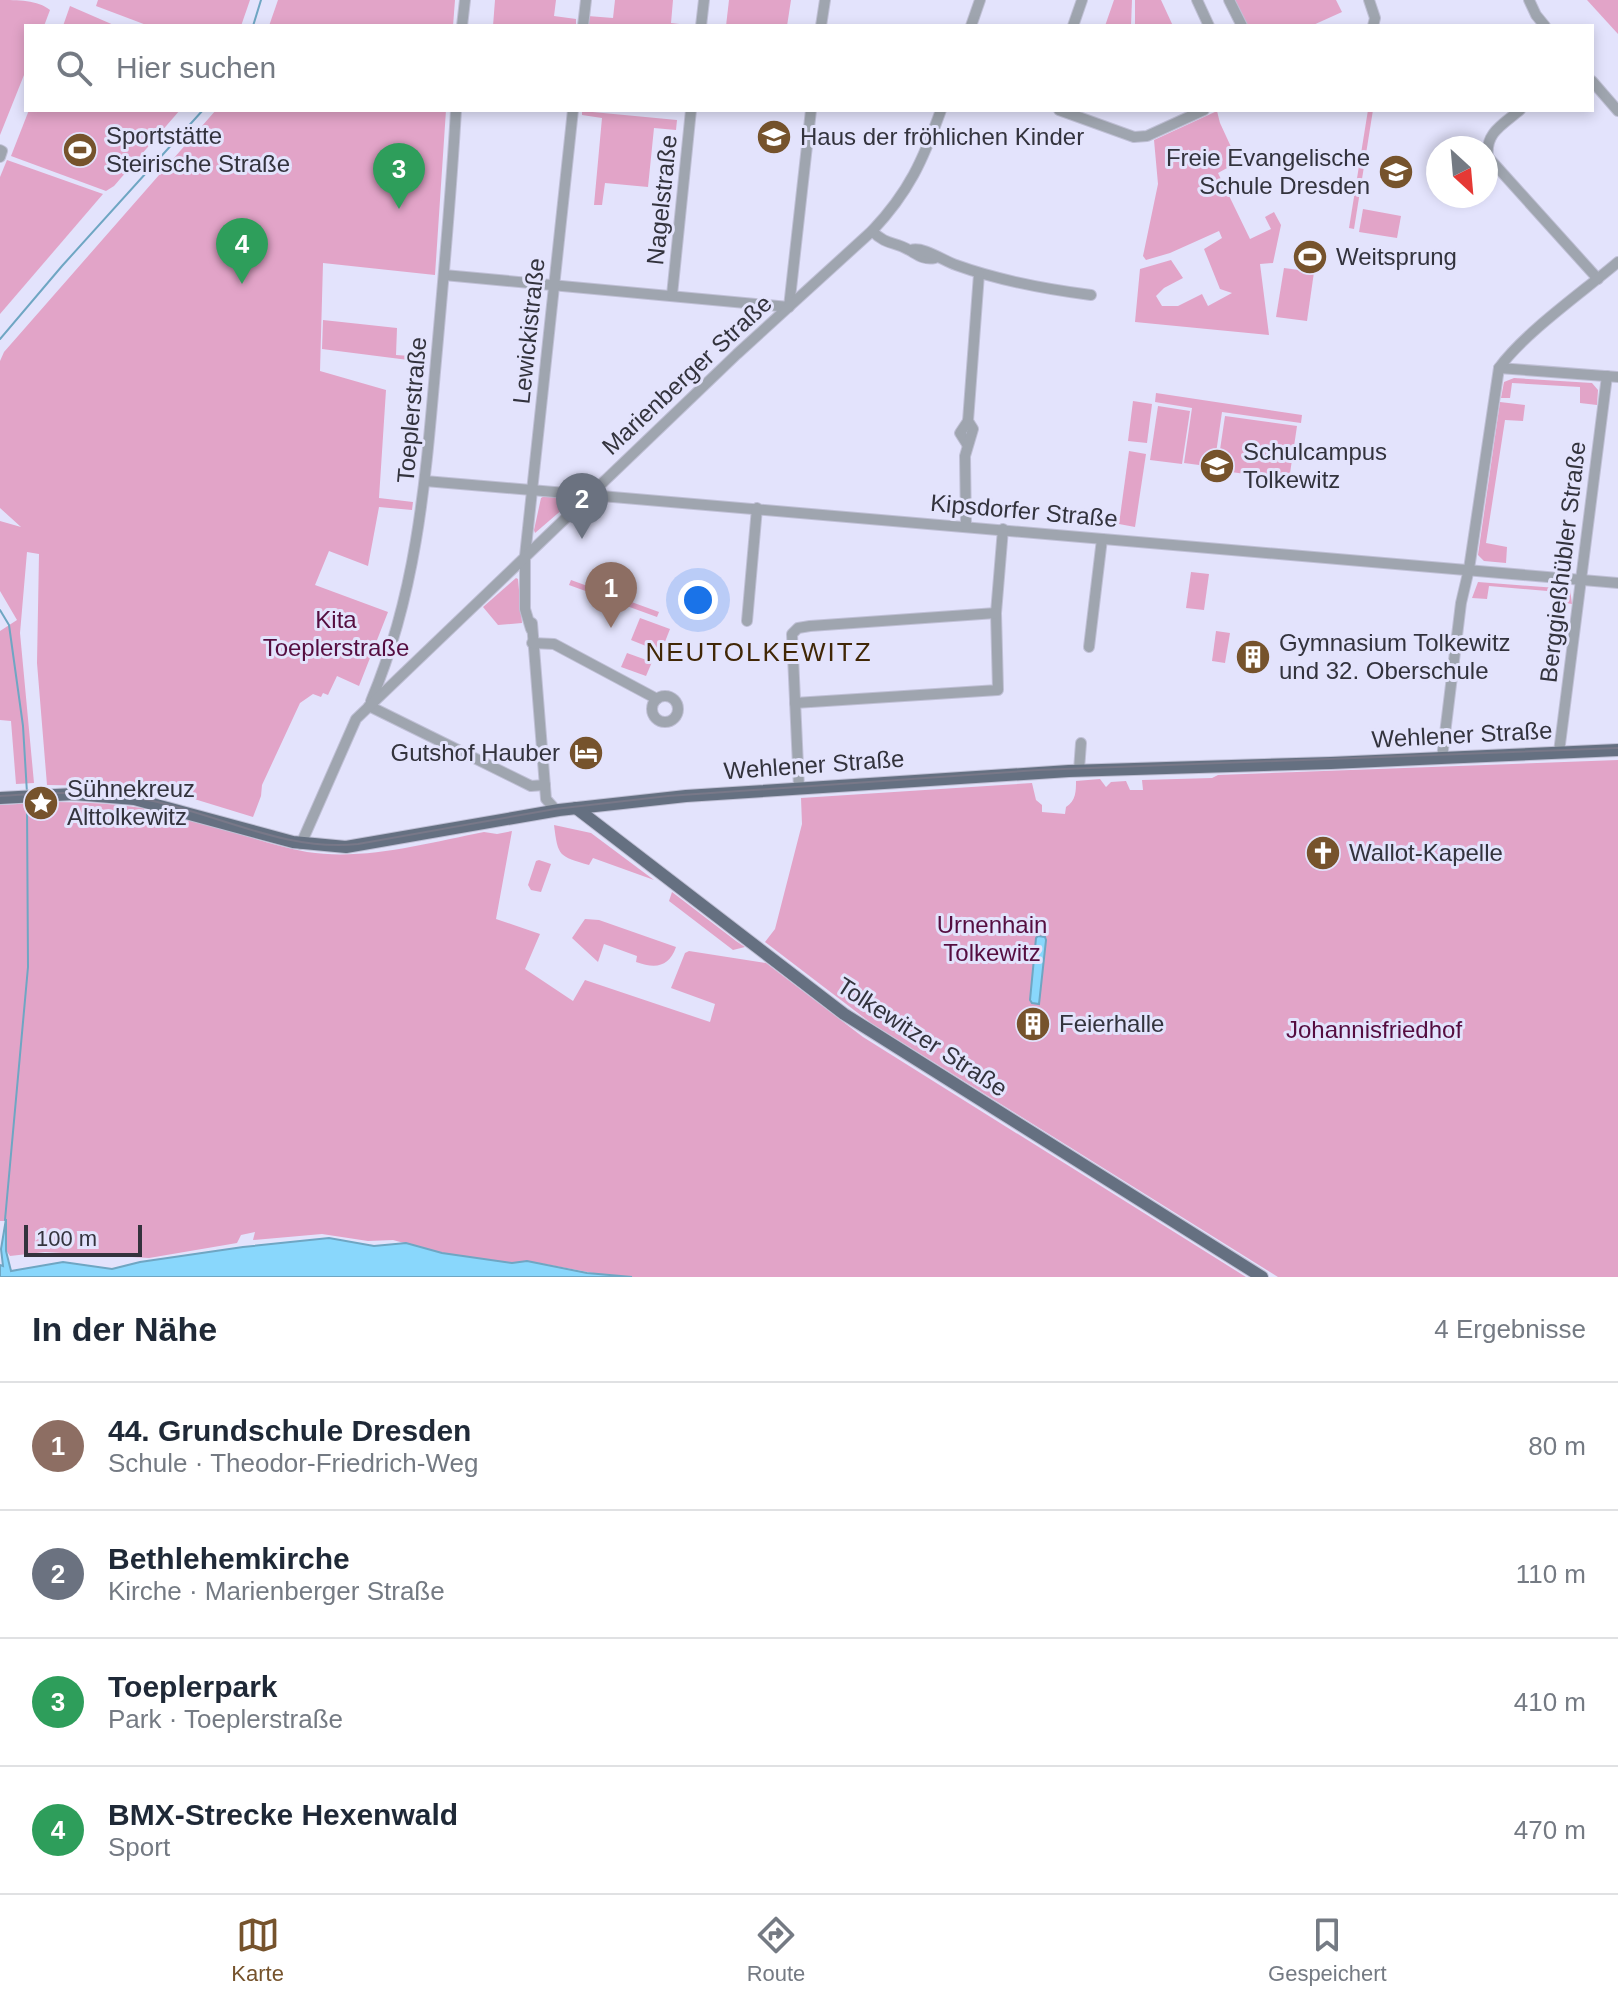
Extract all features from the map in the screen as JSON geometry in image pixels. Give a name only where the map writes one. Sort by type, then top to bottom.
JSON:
[{"type":"main road","name":"Wehlener Straße","points":[[0,798],[91,795],[134,799],[301,844],[335,847],[559,810],[799,788],[1079,770],[1618,750]]},
{"type":"main road","name":"Tolkewitzer Straße","points":[[576,808],[844,1014],[1262,1277]]},
{"type":"street","points":[[462,24],[465,0]]},
{"type":"street","points":[[583,24],[586,0]]},
{"type":"street","points":[[701,24],[704,0]]},
{"type":"street","points":[[821,24],[825,0]]},
{"type":"street","points":[[972,24],[980,0]]},
{"type":"street","points":[[1074,24],[1082,0]]},
{"type":"street","points":[[1197,0],[1208,24]]},
{"type":"street","points":[[1229,0],[1241,24]]},
{"type":"street","points":[[1369,0],[1375,18],[1374,24]]},
{"type":"street","points":[[1529,0],[1543,24]]},
{"type":"street","points":[[1594,83],[1618,111]]},
{"type":"street","name":"Toeplerstraße","points":[[369,706],[402,608],[418,540],[444,275],[456,112]]},
{"type":"street","name":"Lewickistraße","points":[[545,785],[531,629],[525,609],[525,556],[573,112]]},
{"type":"street","name":"Nagelstraße","points":[[672,295],[691,112]]},
{"type":"street","points":[[444,275],[789,307],[811,112]]},
{"type":"street","name":"Marienberger Straße","points":[[301,844],[356,719],[590,494],[872,231],[914,177],[940,112]]},
{"type":"street","points":[[1065,112],[1134,137],[1147,136],[1200,112]]},
{"type":"street","points":[[1518,112],[1491,136],[1486,144],[1488,157],[1598,279]]},
{"type":"street","points":[[872,231],[882,241],[911,250],[914,254],[979,274],[1091,295]]},
{"type":"street","points":[[1442,758],[1461,603],[1469,569],[1499,368],[1618,262]]},
{"type":"street","points":[[966,526],[967,444],[960,433],[968,421],[979,274]]},
{"type":"street","points":[[1499,368],[1612,377]]},
{"type":"street","name":"Berggießhübler Straße","points":[[1559,752],[1612,377]]},
{"type":"street","name":"Kipsdorfer Straße","points":[[425,481],[1618,583]]},
{"type":"street","points":[[747,621],[757,508]]},
{"type":"street","points":[[795,703],[998,690],[996,613],[1003,529]]},
{"type":"street","points":[[1089,647],[1102,539]]},
{"type":"street","points":[[799,788],[790,639],[798,628],[996,613]]},
{"type":"street","points":[[532,643],[554,644],[657,699]]},
{"type":"street","points":[[369,706],[531,786],[545,785],[546,799],[559,810]]},
{"type":"street","points":[[1079,770],[1081,743]]},
{"type":"green space","points":[[0,0],[33,2],[50,10],[45,24],[24,24],[24,75],[0,135]]},
{"type":"green space","points":[[98,0],[250,0],[242,24],[144,24],[96,6]]},
{"type":"green space","points":[[278,0],[455,0],[453,24],[270,24]]},
{"type":"green space","points":[[495,0],[556,0],[554,16],[576,19],[576,24],[493,24]]},
{"type":"green space","points":[[615,0],[673,0],[671,23],[679,24],[587,24],[588,16],[613,18]]},
{"type":"green space","points":[[729,0],[791,0],[787,24],[726,24]]},
{"type":"green space","points":[[1114,0],[1132,0],[1131,24],[1106,24]]},
{"type":"green space","points":[[1135,0],[1161,0],[1172,24],[1135,24]]},
{"type":"green space","points":[[1233,0],[1336,0],[1342,12],[1315,24],[1244,24]]},
{"type":"green space","points":[[1587,0],[1618,0],[1618,34]]},
{"type":"green space","points":[[70,6],[111,24],[64,24]]},
{"type":"green space","name":"Sportstätte Steirische Straße","points":[[28,112],[178,112],[114,186],[106,191],[11,156]]},
{"type":"green space","name":"Kita Toeplerstraße","points":[[214,112],[446,112],[435,275],[323,263],[320,371],[386,390],[379,498],[413,502],[412,510],[379,507],[368,566],[329,551],[315,585],[388,612],[359,686],[337,676],[328,695],[323,693],[321,697],[313,694],[300,703],[262,785],[253,817],[178,794],[166,796],[106,786],[47,785],[37,663],[39,554],[27,552],[20,633],[34,783],[16,784],[11,721],[0,720],[0,631],[17,620],[0,591],[0,521],[21,527],[0,508],[0,361],[4,352]]},
{"type":"green space","points":[[582,112],[593,112],[677,120],[676,130],[654,128],[648,187],[605,183],[602,205],[594,205],[602,118],[582,115]]},
{"type":"green space","points":[[1217,112],[1238,162],[1218,173],[1250,239],[1271,229],[1265,217],[1274,212],[1281,225],[1273,263],[1260,264],[1269,335],[1135,322],[1140,269],[1171,260],[1183,278],[1156,296],[1162,306],[1178,306],[1202,294],[1208,306],[1232,293],[1220,289],[1204,249],[1222,238],[1219,231],[1170,253],[1146,260],[1143,256],[1158,184],[1154,140]]},
{"type":"green space","points":[[1368,112],[1373,112],[1354,229],[1349,228]]},
{"type":"green space","points":[[7,160],[103,194],[0,314],[0,177]]},
{"type":"green space","points":[[1363,209],[1401,216],[1397,238],[1359,232]]},
{"type":"green space","points":[[1284,268],[1314,272],[1307,321],[1276,317]]},
{"type":"green space","points":[[323,320],[397,328],[396,355],[424,357],[424,362],[322,349]]},
{"type":"green space","points":[[1514,378],[1592,383],[1598,390],[1597,405],[1580,403],[1580,387],[1512,383],[1510,398],[1501,398],[1504,382]]},
{"type":"green space","points":[[1156,393],[1302,415],[1301,423],[1222,412],[1214,467],[1184,463],[1192,408],[1155,402]]},
{"type":"green space","points":[[1133,401],[1152,404],[1147,443],[1128,441]]},
{"type":"green space","points":[[1500,402],[1525,405],[1523,421],[1505,420],[1486,543],[1507,547],[1506,563],[1484,561],[1478,555]]},
{"type":"green space","points":[[1158,406],[1190,411],[1182,464],[1150,460]]},
{"type":"green space","points":[[1225,416],[1297,426],[1289,480],[1217,470]]},
{"type":"green space","points":[[1129,451],[1146,454],[1135,527],[1119,524]]},
{"type":"green space","points":[[546,495],[570,498],[571,502],[535,533],[541,498]]},
{"type":"green space","points":[[1191,572],[1209,574],[1204,610],[1186,608]]},
{"type":"green space","points":[[516,578],[522,623],[498,625],[483,607]]},
{"type":"green space","points":[[571,580],[659,612],[657,617],[569,585]]},
{"type":"green space","points":[[1478,582],[1570,589],[1572,604],[1559,602],[1559,592],[1489,586],[1487,599],[1472,598]]},
{"type":"green space","points":[[640,618],[670,629],[661,652],[631,640]]},
{"type":"green space","points":[[1216,631],[1230,633],[1225,663],[1212,661]]},
{"type":"green space","points":[[627,653],[652,662],[646,676],[621,667]]},
{"type":"green space","name":"Johannisfriedhof","points":[[1618,760],[1618,1277],[1278,1277],[871,1023],[765,942],[775,929],[802,824],[801,798],[1032,783],[1042,812],[1065,814],[1066,807],[1075,796],[1076,781],[1100,779],[1106,787],[1111,782],[1126,781],[1130,790],[1143,790],[1142,780],[1212,778],[1218,775]]},
{"type":"green space","points":[[54,802],[116,805],[162,812],[291,849],[329,854],[373,853],[484,832],[497,834],[512,831],[496,919],[540,934],[525,969],[573,1001],[585,980],[710,1022],[715,1004],[671,988],[685,953],[689,951],[766,963],[863,1037],[1246,1277],[615,1277],[528,1261],[512,1263],[441,1253],[393,1240],[368,1241],[322,1234],[253,1240],[255,1232],[241,1235],[237,1243],[149,1258],[45,1252],[10,1256],[6,1250],[7,1221],[0,1221],[0,805]]},
{"type":"green space","points":[[554,825],[591,833],[654,880],[593,858],[589,865],[566,857],[559,849]]},
{"type":"green space","points":[[539,860],[551,864],[541,892],[531,890],[528,885]]},
{"type":"green space","points":[[672,892],[745,947],[733,950],[669,901]]},
{"type":"green space","points":[[585,919],[599,920],[676,947],[670,959],[656,966],[636,962],[637,956],[604,944],[598,962],[572,938]]},
{"type":"water","points":[[1038,936],[1046,940],[1039,1004],[1030,1000]]},
{"type":"water","points":[[6,1219],[6,1251],[11,1271],[63,1262],[112,1269],[243,1247],[329,1238],[374,1246],[406,1243],[442,1253],[512,1263],[527,1261],[587,1273],[632,1277],[0,1277]]},
{"type":"waterway","points":[[254,24],[261,0]]},
{"type":"waterway","points":[[0,339],[201,112]]},
{"type":"waterway","points":[[0,610],[9,625],[23,726],[27,793]]},
{"type":"waterway","points":[[5,1220],[28,967],[27,803]]},
{"type":"tram line","points":[[0,796],[111,794],[174,806],[278,837],[331,845],[358,844],[555,809],[668,796],[1038,770],[1618,748]]},
{"type":"place","name":"Haus der fröhlichen Kinder","points":[[774,137]]},
{"type":"place","name":"Sportstätte Steirische Straße","points":[[80,150]]},
{"type":"place","name":"Freie Evangelische Schule Dresden","points":[[1396,172]]},
{"type":"place","name":"Toeplerpark","points":[[399,209]]},
{"type":"place","name":"Weitsprung","points":[[1310,257]]},
{"type":"place","name":"BMX-Strecke Hexenwald","points":[[242,284]]},
{"type":"place","name":"Schulcampus Tolkewitz","points":[[1217,466]]},
{"type":"place","name":"Bethlehemkirche","points":[[582,539]]},
{"type":"place","name":"44. Grundschule Dresden","points":[[611,628]]},
{"type":"place","name":"Gymnasium Tolkewitz und 32. Oberschule","points":[[1253,657]]},
{"type":"place","name":"Gutshof Hauber","points":[[586,753]]},
{"type":"place","name":"Sühnekreuz Alttolkewitz","points":[[41,803]]},
{"type":"place","name":"Wallot-Kapelle","points":[[1323,853]]},
{"type":"place","name":"Feierhalle","points":[[1033,1024]]},
{"type":"district","name":"NEUTOLKEWITZ","points":[[759,652]]},
{"type":"park label","name":"Urnenhain Tolkewitz","points":[[992,939]]}]
